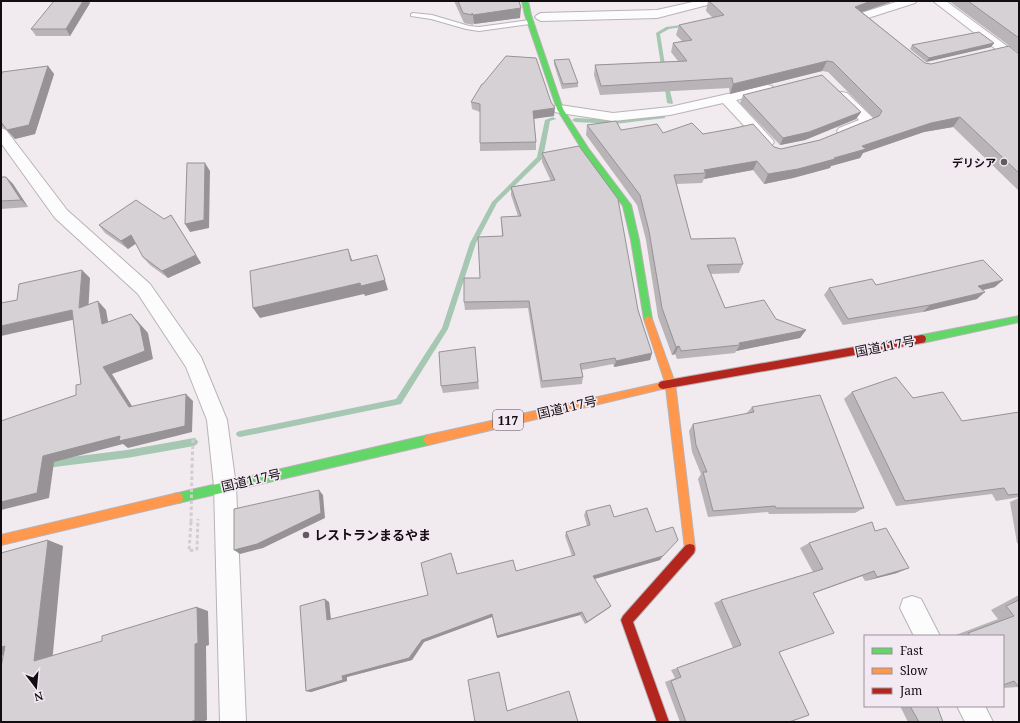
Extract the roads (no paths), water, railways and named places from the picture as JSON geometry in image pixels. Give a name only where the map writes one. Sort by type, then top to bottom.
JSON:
[{"type":"main road","points":[[525,1],[535,19],[560,109],[585,149],[627,205],[635,240],[647,317],[670,383],[690,549],[627,620],[663,722]]},
{"type":"main road","name":"国道117号","points":[[1,540],[670,383],[885,346],[1019,319]]},
{"type":"street","points":[[535,19],[657,14],[711,1]]},
{"type":"street","points":[[883,35],[859,17],[911,1]]},
{"type":"street","points":[[940,1],[1019,61]]},
{"type":"street","points":[[989,53],[1004,50]]},
{"type":"street","points":[[831,136],[868,121],[832,86]]},
{"type":"street","points":[[560,109],[613,117],[670,111],[727,100],[778,87]]},
{"type":"street","points":[[727,100],[776,152]]},
{"type":"street","points":[[1,133],[61,214],[144,289],[194,363],[217,420],[226,486],[233,722]]},
{"type":"street","points":[[912,608],[927,635]]},
{"type":"street","points":[[971,707],[980,722]]},
{"type":"lane","points":[[413,15],[432,17],[468,28],[480,29],[535,19]]},
{"type":"waterway","points":[[664,71],[658,33],[668,28],[688,25]]},
{"type":"waterway","points":[[666,83],[670,103]]},
{"type":"waterway","points":[[575,120],[615,122],[663,117]]},
{"type":"waterway","points":[[240,434],[398,402],[445,329],[473,243],[495,202],[540,158],[548,120],[553,119]]},
{"type":"waterway","points":[[46,464],[127,454],[194,442]]},
{"type":"place","name":"デリシア","points":[[1004,162]]},
{"type":"place","name":"レストランまるやま","points":[[306,535]]}]
